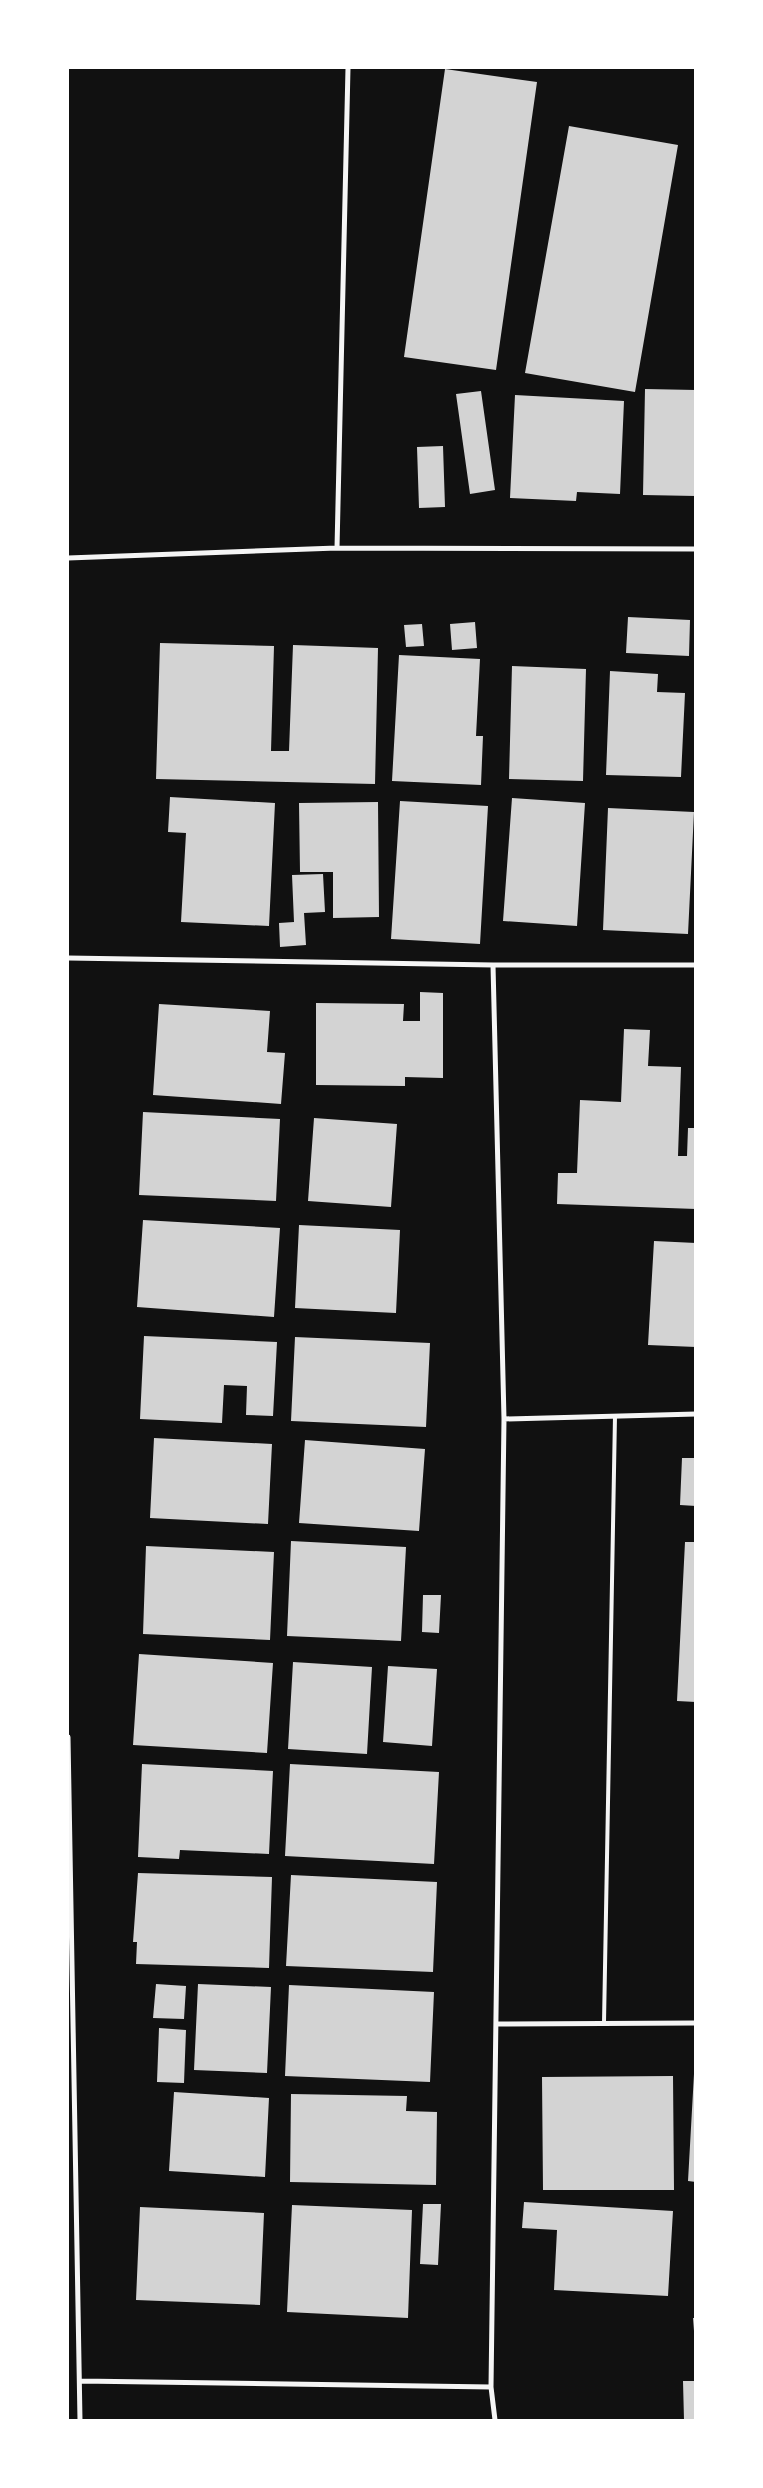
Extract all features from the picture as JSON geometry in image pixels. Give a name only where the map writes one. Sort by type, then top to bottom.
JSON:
[{"type":"street","points":[[337,548],[348,68]]},
{"type":"street","points":[[68,558],[337,548],[696,549]]},
{"type":"street","points":[[68,958],[493,965],[696,965]]},
{"type":"street","points":[[493,965],[504,1419],[491,2388],[496,2420]]},
{"type":"street","points":[[504,1419],[696,1414]]},
{"type":"street","points":[[68,1736],[70,1959],[80,2420]]},
{"type":"street","points":[[496,2024],[696,2023]]},
{"type":"street","points":[[80,2381],[491,2388]]},
{"type":"lane","points":[[604,2023],[615,1416]]},
{"type":"building","points":[[445,69],[537,82],[496,370],[404,357]]},
{"type":"building","points":[[569,126],[678,145],[635,392],[525,373]]},
{"type":"building","points":[[645,389],[696,390],[696,496],[643,495]]},
{"type":"building","points":[[481,391],[495,490],[470,494],[456,394]]},
{"type":"building","points":[[515,395],[624,401],[620,494],[577,492],[576,501],[510,498]]},
{"type":"building","points":[[443,446],[445,507],[419,508],[417,447]]},
{"type":"building","points":[[628,617],[690,620],[689,656],[626,653]]},
{"type":"building","points":[[475,622],[477,648],[452,650],[450,624]]},
{"type":"building","points":[[422,624],[424,646],[406,647],[404,625]]},
{"type":"building","points":[[160,643],[274,646],[271,751],[289,751],[293,645],[378,648],[375,784],[156,779]]},
{"type":"building","points":[[399,655],[480,659],[476,736],[483,736],[481,785],[392,781]]},
{"type":"building","points":[[512,666],[586,669],[583,781],[509,779]]},
{"type":"building","points":[[610,671],[658,674],[657,692],[685,693],[681,777],[606,775]]},
{"type":"building","points":[[170,797],[275,803],[269,926],[181,922],[186,833],[168,832]]},
{"type":"building","points":[[512,798],[585,803],[577,926],[503,921]]},
{"type":"building","points":[[400,801],[488,806],[480,944],[391,939]]},
{"type":"building","points":[[378,802],[379,917],[333,918],[333,872],[300,872],[299,803]]},
{"type":"building","points":[[608,808],[694,812],[688,934],[603,930]]},
{"type":"building","points":[[323,874],[325,912],[304,913],[306,945],[280,947],[279,923],[294,922],[292,875]]},
{"type":"building","points":[[420,992],[443,993],[443,1078],[405,1077],[405,1086],[316,1085],[316,1003],[404,1004],[403,1021],[420,1021]]},
{"type":"building","points":[[159,1004],[270,1011],[267,1052],[285,1053],[281,1104],[153,1095]]},
{"type":"building","points":[[624,1029],[650,1030],[648,1066],[681,1067],[678,1156],[687,1156],[688,1128],[696,1128],[696,1209],[557,1204],[558,1173],[577,1173],[580,1100],[621,1102]]},
{"type":"building","points":[[143,1112],[280,1119],[276,1201],[139,1195]]},
{"type":"building","points":[[314,1118],[397,1124],[391,1207],[308,1201]]},
{"type":"building","points":[[143,1220],[280,1228],[274,1317],[137,1307]]},
{"type":"building","points":[[299,1225],[400,1230],[396,1313],[295,1308]]},
{"type":"building","points":[[654,1241],[696,1243],[696,1347],[648,1345]]},
{"type":"building","points":[[144,1336],[277,1342],[273,1416],[246,1415],[247,1386],[224,1385],[222,1423],[140,1419]]},
{"type":"building","points":[[295,1337],[430,1343],[426,1427],[291,1421]]},
{"type":"building","points":[[154,1438],[272,1444],[268,1524],[150,1518]]},
{"type":"building","points":[[305,1440],[425,1449],[419,1531],[299,1523]]},
{"type":"building","points":[[682,1458],[696,1458],[696,1506],[680,1505]]},
{"type":"building","points":[[291,1541],[406,1547],[401,1641],[287,1636]]},
{"type":"building","points":[[685,1542],[696,1542],[696,1702],[677,1701]]},
{"type":"building","points":[[146,1546],[274,1552],[270,1640],[143,1634]]},
{"type":"building","points":[[423,1595],[441,1595],[439,1633],[422,1632]]},
{"type":"building","points":[[139,1654],[273,1663],[267,1753],[133,1745]]},
{"type":"building","points":[[293,1662],[372,1667],[367,1754],[288,1749]]},
{"type":"building","points":[[388,1666],[437,1669],[432,1746],[383,1742]]},
{"type":"building","points":[[142,1764],[273,1771],[269,1854],[180,1850],[179,1859],[138,1857]]},
{"type":"building","points":[[290,1764],[439,1772],[434,1864],[285,1856]]},
{"type":"building","points":[[138,1873],[272,1877],[269,1968],[136,1964],[137,1942],[133,1942]]},
{"type":"building","points":[[291,1875],[437,1882],[433,1972],[286,1966]]},
{"type":"building","points":[[156,1984],[186,1986],[184,2019],[153,2018]]},
{"type":"building","points":[[198,1984],[271,1987],[267,2073],[194,2070]]},
{"type":"building","points":[[289,1985],[434,1992],[430,2082],[285,2076]]},
{"type":"building","points":[[159,2028],[186,2030],[184,2083],[157,2082]]},
{"type":"building","points":[[694,2074],[696,2074],[696,2182],[688,2181]]},
{"type":"building","points":[[673,2076],[674,2190],[543,2190],[542,2077]]},
{"type":"building","points":[[174,2092],[269,2098],[265,2177],[169,2171]]},
{"type":"building","points":[[291,2094],[407,2096],[406,2111],[437,2112],[436,2185],[290,2182]]},
{"type":"building","points":[[524,2202],[673,2211],[668,2296],[554,2290],[557,2230],[522,2228]]},
{"type":"building","points":[[423,2204],[441,2204],[438,2265],[420,2264]]},
{"type":"building","points":[[292,2205],[412,2210],[408,2318],[287,2312]]},
{"type":"building","points":[[140,2207],[264,2213],[260,2305],[136,2300]]},
{"type":"building","points":[[693,2318],[696,2318],[696,2331],[694,2331]]},
{"type":"building","points":[[683,2381],[696,2381],[696,2420],[684,2420]]}]
